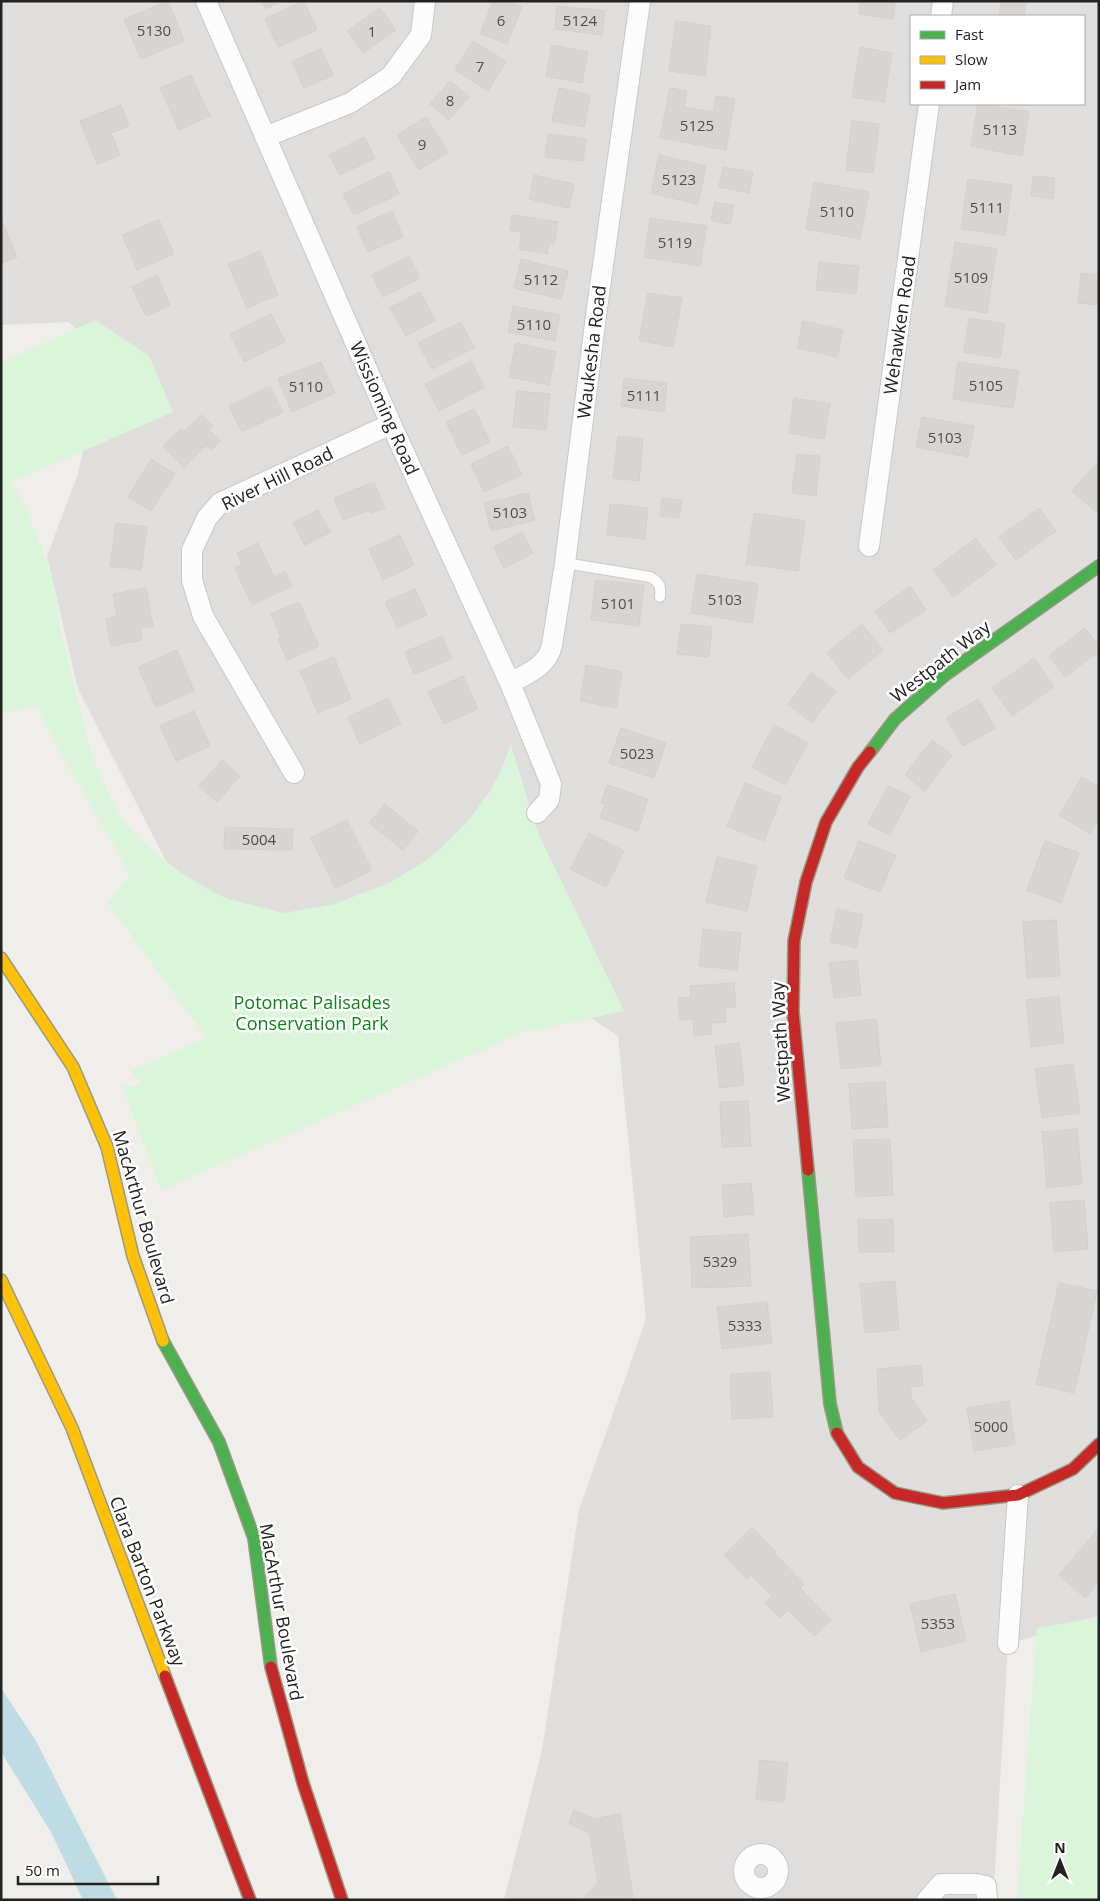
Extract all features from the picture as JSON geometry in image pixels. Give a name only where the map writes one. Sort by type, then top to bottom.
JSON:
[{"type":"main road","name":"Westpath Way","points":[[1099,566],[945,675],[895,719],[858,766],[826,822],[806,882],[794,941],[793,1012],[830,1404],[837,1434],[858,1466],[895,1493],[943,1503],[1018,1495],[1073,1469],[1099,1444]]},
{"type":"main road","name":"MacArthur Boulevard","points":[[1,958],[73,1067],[107,1147],[133,1256],[164,1344],[219,1442],[254,1538],[272,1675],[303,1783],[342,1900]]},
{"type":"main road","name":"Clara Barton Parkway","points":[[1,1280],[72,1428],[250,1900]]},
{"type":"street","name":"Wissioming Road","points":[[206,1],[391,424],[510,683],[551,784],[549,800],[537,813]]},
{"type":"street","points":[[265,137],[350,103],[391,76],[421,35],[425,1]]},
{"type":"street","name":"Waukesha Road","points":[[510,683],[542,665],[551,651],[565,563],[595,317],[640,1]]},
{"type":"street","points":[[941,15],[943,1]]},
{"type":"street","name":"Wehawken Road","points":[[869,546],[929,105]]},
{"type":"street","name":"River Hill Road","points":[[294,773],[203,616],[192,580],[192,550],[207,518],[220,504],[391,424]]},
{"type":"street","points":[[1008,1644],[1018,1495]]},
{"type":"street","points":[[927,1900],[941,1884],[981,1892]]},
{"type":"lane","points":[[565,563],[650,577],[657,581],[660,586],[660,597]]},
{"type":"shaded area","points":[[1,1],[1099,1],[1099,1616],[1008,1645],[994,1887],[991,1900],[504,1900],[542,1750],[579,1510],[646,1319],[618,1036],[545,987],[212,951],[78,689],[47,556],[78,474],[102,358],[69,322],[1,325]]},
{"type":"green space","name":"Potomac Palisades Conservation Park","points":[[95,320],[149,356],[173,412],[9,483],[17,492],[26,509],[48,564],[57,603],[59,624],[85,731],[95,762],[112,801],[124,821],[140,840],[180,872],[228,899],[284,913],[335,904],[389,883],[437,852],[469,820],[490,791],[499,775],[511,745],[538,833],[624,1011],[521,1033],[161,1190],[122,1086],[143,1085],[131,1071],[208,1037],[205,1036],[108,903],[130,874],[42,720],[38,705],[1,714],[1,363]]},
{"type":"green space","points":[[1099,1617],[1099,1900],[1017,1900],[1037,1628]]},
{"type":"water","points":[[1,1688],[36,1741],[117,1900],[83,1900],[51,1832],[1,1752]]},
{"type":"building","points":[[168,1],[184,41],[141,59],[124,19]]},
{"type":"building","points":[[262,1],[280,1],[266,9]]},
{"type":"building","points":[[304,1],[317,30],[278,47],[265,19]]},
{"type":"building","points":[[493,1],[506,1],[522,7],[507,44],[480,34]]},
{"type":"building","points":[[860,1],[895,1],[893,19],[859,14]]},
{"type":"building","points":[[1001,1],[1026,1],[1024,15],[999,15]]},
{"type":"building","points":[[557,6],[605,11],[602,35],[555,29]]},
{"type":"building","points":[[380,8],[396,30],[363,53],[347,31]]},
{"type":"building","points":[[676,21],[711,26],[705,76],[669,71]]},
{"type":"building","points":[[473,41],[506,61],[488,91],[455,70]]},
{"type":"building","points":[[552,45],[588,52],[582,83],[546,76]]},
{"type":"building","points":[[860,47],[892,53],[884,102],[852,97]]},
{"type":"building","points":[[321,49],[333,75],[304,88],[292,61]]},
{"type":"building","points":[[191,75],[210,116],[179,130],[160,88]]},
{"type":"building","points":[[450,81],[469,97],[449,120],[430,104]]},
{"type":"building","points":[[559,88],[590,95],[584,127],[552,121]]},
{"type":"building","points":[[670,88],[687,91],[684,107],[713,112],[716,96],[735,99],[726,150],[660,138]]},
{"type":"building","points":[[121,105],[129,126],[111,133],[120,155],[97,164],[80,121]]},
{"type":"building","points":[[978,105],[1029,112],[1022,156],[971,146]]},
{"type":"building","points":[[426,117],[448,152],[419,170],[397,135]]},
{"type":"building","points":[[852,121],[879,124],[873,173],[846,170]]},
{"type":"building","points":[[548,134],[586,139],[583,161],[545,157]]},
{"type":"building","points":[[364,137],[375,158],[340,175],[329,155]]},
{"type":"building","points":[[659,155],[706,166],[698,204],[651,193]]},
{"type":"building","points":[[723,167],[753,172],[749,193],[719,187]]},
{"type":"building","points":[[389,172],[399,194],[354,215],[343,194]]},
{"type":"building","points":[[534,175],[574,184],[569,208],[529,199]]},
{"type":"building","points":[[1033,176],[1055,178],[1053,199],[1031,196]]},
{"type":"building","points":[[968,179],[1012,185],[1005,235],[961,229]]},
{"type":"building","points":[[814,182],[869,192],[860,239],[806,229]]},
{"type":"building","points":[[715,202],[734,206],[730,224],[711,220]]},
{"type":"building","points":[[392,211],[403,237],[368,252],[357,227]]},
{"type":"building","points":[[512,215],[558,222],[554,244],[549,243],[547,254],[519,249],[522,232],[510,230]]},
{"type":"building","points":[[650,218],[707,226],[700,266],[644,257]]},
{"type":"building","points":[[1,219],[17,257],[1,264]]},
{"type":"building","points":[[159,220],[174,254],[137,270],[122,235]]},
{"type":"building","points":[[955,242],[997,249],[987,313],[945,306]]},
{"type":"building","points":[[260,251],[278,295],[247,308],[228,264]]},
{"type":"building","points":[[409,256],[420,278],[383,297],[372,275]]},
{"type":"building","points":[[521,259],[568,271],[561,299],[514,288]]},
{"type":"building","points":[[819,262],[859,266],[856,294],[816,290]]},
{"type":"building","points":[[1081,273],[1099,275],[1099,305],[1078,303]]},
{"type":"building","points":[[157,275],[170,305],[146,316],[132,287]]},
{"type":"building","points":[[420,292],[435,320],[406,336],[390,308]]},
{"type":"building","points":[[648,293],[682,298],[673,347],[639,340]]},
{"type":"building","points":[[513,306],[560,315],[555,341],[508,332]]},
{"type":"building","points":[[271,314],[285,342],[244,362],[230,334]]},
{"type":"building","points":[[969,318],[1005,324],[1000,358],[964,352]]},
{"type":"building","points":[[803,321],[843,330],[837,357],[797,348]]},
{"type":"building","points":[[461,322],[474,348],[432,369],[418,343]]},
{"type":"building","points":[[516,343],[556,352],[549,385],[509,377]]},
{"type":"building","points":[[471,361],[484,387],[439,411],[425,384]]},
{"type":"building","points":[[321,362],[335,393],[292,412],[278,379]]},
{"type":"building","points":[[958,362],[1019,371],[1013,408],[953,399]]},
{"type":"building","points":[[624,378],[667,383],[664,412],[621,406]]},
{"type":"building","points":[[270,386],[283,412],[242,432],[229,406]]},
{"type":"building","points":[[517,391],[550,394],[546,430],[513,427]]},
{"type":"building","points":[[794,398],[830,404],[824,439],[789,433]]},
{"type":"building","points":[[474,409],[490,442],[462,455],[446,422]]},
{"type":"building","points":[[202,415],[213,426],[209,429],[220,441],[211,450],[207,445],[184,468],[163,446],[181,429],[183,432]]},
{"type":"building","points":[[922,417],[974,426],[968,457],[916,447]]},
{"type":"building","points":[[618,436],[643,439],[639,481],[613,478]]},
{"type":"building","points":[[508,446],[522,475],[484,492],[471,464]]},
{"type":"building","points":[[797,454],[820,456],[816,496],[792,493]]},
{"type":"building","points":[[151,459],[175,474],[151,511],[128,497]]},
{"type":"building","points":[[1099,461],[1099,508],[1096,512],[1072,491]]},
{"type":"building","points":[[374,482],[385,508],[372,513],[370,510],[343,520],[334,498]]},
{"type":"building","points":[[528,493],[535,520],[491,531],[484,503]]},
{"type":"building","points":[[662,498],[682,500],[679,518],[660,516]]},
{"type":"building","points":[[610,504],[648,508],[645,539],[607,535]]},
{"type":"building","points":[[1039,508],[1056,531],[1016,560],[999,537]]},
{"type":"building","points":[[318,510],[330,532],[305,545],[293,523]]},
{"type":"building","points":[[754,513],[805,521],[798,571],[746,564]]},
{"type":"building","points":[[116,523],[147,527],[141,570],[110,566]]},
{"type":"building","points":[[522,532],[533,553],[504,568],[494,547]]},
{"type":"building","points":[[400,535],[414,565],[383,580],[369,549]]},
{"type":"building","points":[[976,538],[996,565],[953,597],[933,570]]},
{"type":"building","points":[[258,543],[274,577],[285,571],[292,586],[252,605],[235,568],[242,564],[237,553]]},
{"type":"building","points":[[697,574],[758,584],[752,623],[691,613]]},
{"type":"building","points":[[596,580],[644,585],[639,626],[591,620]]},
{"type":"building","points":[[910,586],[926,610],[890,633],[875,611]]},
{"type":"building","points":[[146,588],[153,626],[140,628],[142,640],[111,646],[106,619],[117,617],[113,594]]},
{"type":"building","points":[[415,589],[427,615],[397,628],[385,602]]},
{"type":"building","points":[[299,602],[319,646],[287,660],[278,638],[281,637],[271,614]]},
{"type":"building","points":[[681,624],[712,627],[709,657],[677,654]]},
{"type":"building","points":[[862,624],[883,650],[848,679],[827,653]]},
{"type":"building","points":[[1085,628],[1099,646],[1099,651],[1065,677],[1049,656]]},
{"type":"building","points":[[442,636],[452,659],[414,674],[405,652]]},
{"type":"building","points":[[177,650],[194,691],[156,707],[138,667]]},
{"type":"building","points":[[334,657],[351,699],[318,713],[300,671]]},
{"type":"building","points":[[1034,658],[1054,687],[1012,716],[992,688]]},
{"type":"building","points":[[586,665],[622,672],[616,708],[580,701]]},
{"type":"building","points":[[811,673],[836,691],[812,723],[788,704]]},
{"type":"building","points":[[463,676],[478,709],[444,724],[428,692]]},
{"type":"building","points":[[388,698],[401,724],[360,744],[348,717]]},
{"type":"building","points":[[978,699],[995,728],[963,746],[946,718]]},
{"type":"building","points":[[194,711],[210,746],[176,761],[160,726]]},
{"type":"building","points":[[774,725],[808,743],[785,785],[752,767]]},
{"type":"building","points":[[621,728],[666,743],[654,778],[609,763]]},
{"type":"building","points":[[932,740],[952,755],[925,791],[905,775]]},
{"type":"building","points":[[222,760],[240,776],[217,802],[199,786]]},
{"type":"building","points":[[1082,777],[1099,787],[1099,819],[1090,834],[1059,815]]},
{"type":"building","points":[[745,783],[781,797],[764,841],[727,826]]},
{"type":"building","points":[[607,785],[648,799],[638,831],[600,818],[605,804],[601,803]]},
{"type":"building","points":[[888,786],[910,796],[890,835],[868,824]]},
{"type":"building","points":[[385,804],[418,831],[403,850],[369,823]]},
{"type":"building","points":[[347,820],[372,870],[335,888],[311,838]]},
{"type":"building","points":[[225,827],[293,829],[292,850],[224,849]]},
{"type":"building","points":[[589,833],[624,851],[606,887],[570,869]]},
{"type":"building","points":[[859,841],[896,855],[880,892],[844,878]]},
{"type":"building","points":[[1045,841],[1079,853],[1061,903],[1027,890]]},
{"type":"building","points":[[717,857],[757,866],[747,911],[706,902]]},
{"type":"building","points":[[837,909],[863,915],[856,948],[830,942]]},
{"type":"building","points":[[1056,920],[1060,976],[1027,978],[1023,922]]},
{"type":"building","points":[[703,929],[741,933],[737,970],[699,966]]},
{"type":"building","points":[[857,960],[861,995],[834,998],[829,963]]},
{"type":"building","points":[[734,983],[736,1007],[725,1008],[726,1022],[711,1023],[711,1034],[694,1036],[693,1019],[680,1020],[678,998],[691,997],[690,986]]},
{"type":"building","points":[[1059,996],[1064,1043],[1031,1047],[1026,1000]]},
{"type":"building","points":[[876,1019],[881,1065],[841,1069],[836,1023]]},
{"type":"building","points":[[739,1043],[744,1085],[720,1088],[715,1046]]},
{"type":"building","points":[[1073,1064],[1080,1113],[1042,1118],[1035,1069]]},
{"type":"building","points":[[885,1082],[888,1127],[852,1129],[849,1084]]},
{"type":"building","points":[[748,1101],[751,1146],[722,1147],[720,1102]]},
{"type":"building","points":[[1077,1129],[1082,1184],[1047,1188],[1042,1132]]},
{"type":"building","points":[[890,1139],[893,1195],[856,1197],[853,1140]]},
{"type":"building","points":[[751,1183],[754,1214],[724,1217],[722,1185]]},
{"type":"building","points":[[1084,1200],[1088,1249],[1054,1252],[1050,1203]]},
{"type":"building","points":[[893,1219],[894,1252],[859,1252],[858,1220]]},
{"type":"building","points":[[748,1234],[751,1286],[692,1288],[690,1237]]},
{"type":"building","points":[[895,1281],[899,1330],[865,1333],[860,1284]]},
{"type":"building","points":[[1059,1283],[1097,1291],[1074,1393],[1036,1384]]},
{"type":"building","points":[[767,1302],[772,1343],[722,1349],[717,1307]]},
{"type":"building","points":[[921,1365],[923,1386],[910,1387],[911,1397],[927,1421],[900,1440],[879,1412],[877,1369]]},
{"type":"building","points":[[770,1372],[773,1417],[732,1419],[730,1374]]},
{"type":"building","points":[[1009,1401],[1015,1444],[974,1451],[967,1408]]},
{"type":"building","points":[[752,1527],[804,1584],[800,1588],[831,1620],[814,1636],[788,1610],[780,1618],[765,1603],[772,1596],[751,1575],[747,1579],[724,1555]]},
{"type":"building","points":[[1097,1530],[1099,1532],[1099,1582],[1085,1598],[1059,1575]]},
{"type":"building","points":[[955,1594],[966,1641],[921,1652],[910,1604]]},
{"type":"building","points":[[760,1760],[788,1763],[784,1802],[756,1799]]},
{"type":"building","points":[[574,1810],[595,1819],[620,1814],[633,1897],[610,1900],[582,1900],[598,1883],[589,1833],[569,1823]]},
{"type":"traffic: fast","points":[[870,752],[895,719],[945,675],[1099,566]]},
{"type":"traffic: fast","points":[[808,1170],[830,1404],[837,1433]]},
{"type":"traffic: fast","points":[[163,1341],[219,1442],[254,1538],[271,1667]]},
{"type":"traffic: slow","points":[[1,958],[73,1067],[107,1147],[133,1256],[163,1341]]},
{"type":"traffic: slow","points":[[1,1280],[72,1428],[165,1676]]},
{"type":"traffic: jam","points":[[808,1170],[793,1012],[794,941],[806,882],[826,822],[858,767],[870,752]]},
{"type":"traffic: jam","points":[[837,1433],[858,1467],[895,1493],[943,1503],[1018,1495],[1073,1469],[1099,1444]]},
{"type":"traffic: jam","points":[[271,1667],[303,1783],[342,1900]]},
{"type":"traffic: jam","points":[[165,1676],[250,1900]]}]
